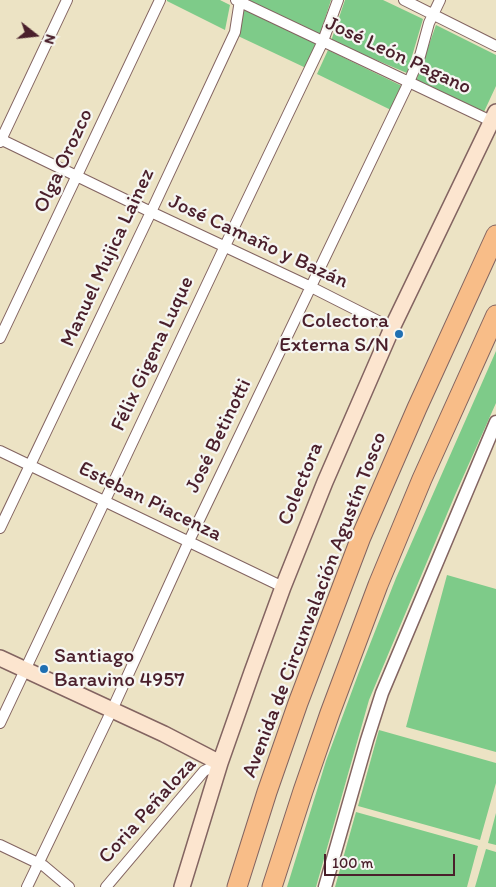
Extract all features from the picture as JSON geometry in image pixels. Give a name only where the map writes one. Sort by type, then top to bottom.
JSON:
[{"type":"highway","name":"Avenida de Circunvalación Agustín Tosco","points":[[238,887],[267,792],[343,583],[397,452],[496,235]]},
{"type":"highway","points":[[272,887],[330,713],[370,606],[422,479],[496,315]]},
{"type":"main road","name":"Colectora","points":[[182,887],[220,763],[283,587],[325,482],[392,328],[494,117]]},
{"type":"main road","points":[[0,658],[164,734],[220,763]]},
{"type":"street","points":[[0,140],[67,0]]},
{"type":"street","name":"Olga Orozco","points":[[0,338],[160,0]]},
{"type":"street","name":"Félix Gigena Luque","points":[[0,724],[224,246],[323,41],[338,0]]},
{"type":"street","points":[[404,0],[496,46]]},
{"type":"street","name":"José Betinotti","points":[[27,887],[409,82],[420,56],[432,14],[440,0]]},
{"type":"street","name":"José León Pagano","points":[[238,1],[409,82],[494,117]]},
{"type":"street","name":"Manuel Mujica Lainez","points":[[0,528],[234,32],[238,1]]},
{"type":"street","name":"José Camaño y Bazán","points":[[0,140],[311,287],[392,328]]},
{"type":"street","points":[[325,887],[366,740],[382,693],[496,422]]},
{"type":"street","name":"Esteban Piacenza","points":[[0,450],[283,587]]},
{"type":"street","name":"Coria Peñaloza","points":[[106,887],[204,771],[220,763]]},
{"type":"street","points":[[0,845],[50,870],[69,887]]},
{"type":"green space","points":[[220,0],[230,5],[225,30],[167,1]]},
{"type":"green space","points":[[243,0],[331,0],[319,37]]},
{"type":"green space","points":[[345,0],[383,0],[423,19],[407,73],[331,41]]},
{"type":"green space","points":[[244,9],[317,44],[306,68],[238,36]]},
{"type":"green space","points":[[436,25],[496,55],[496,86],[483,114],[416,81]]},
{"type":"green space","points":[[328,50],[404,87],[391,110],[317,74]]},
{"type":"green space","points":[[496,351],[496,403],[455,495],[369,700],[316,887],[287,887],[326,761],[359,672],[396,578]]},
{"type":"green space","points":[[447,575],[496,589],[496,752],[406,727]]},
{"type":"green space","points":[[379,730],[496,763],[496,783],[480,840],[358,806]]},
{"type":"green space","points":[[356,812],[478,846],[467,887],[335,887]]},
{"type":"green space","points":[[496,813],[496,845],[488,843]]},
{"type":"green space","points":[[486,849],[496,852],[496,887],[475,887]]},
{"type":"place","name":"Colectora Externa S/N","points":[[399,334]]},
{"type":"place","name":"Santiago Baravino 4957","points":[[44,669]]}]
